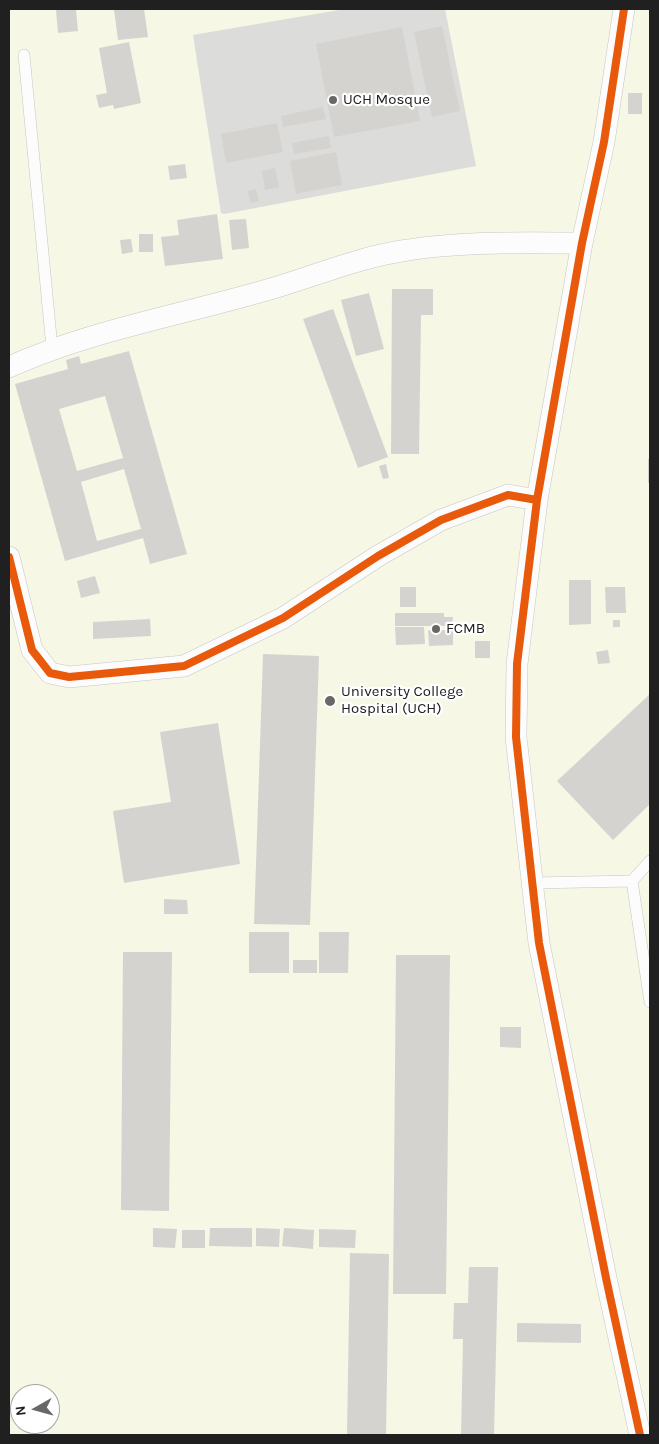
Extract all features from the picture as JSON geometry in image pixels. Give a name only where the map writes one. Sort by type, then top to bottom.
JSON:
[{"type":"street","points":[[624,9],[604,142],[582,243],[537,500],[517,664],[516,737],[525,835],[534,883],[539,943],[604,1269],[640,1435]]},
{"type":"street","points":[[9,367],[52,348],[277,287],[350,263],[407,250],[475,244],[582,243]]},
{"type":"street","points":[[9,557],[32,650],[50,673],[69,677],[184,666],[284,618],[378,556],[441,520],[508,495],[537,500]]},
{"type":"lane","points":[[24,55],[52,348]]},
{"type":"lane","points":[[534,883],[632,881],[650,861]]},
{"type":"lane","points":[[632,881],[650,1002]]},
{"type":"shaded area","name":"University College Hospital (UCH)","points":[[9,9],[650,9],[650,1435],[9,1435]]},
{"type":"shaded area","name":"UCH Mosque","points":[[345,9],[445,9],[476,166],[224,214],[221,213],[193,35]]},
{"type":"building","points":[[76,9],[78,31],[58,33],[56,10]]},
{"type":"building","points":[[114,9],[144,9],[148,37],[118,40]]},
{"type":"building","points":[[442,26],[460,111],[432,117],[414,32]]},
{"type":"building","points":[[402,27],[420,121],[334,137],[316,44]]},
{"type":"building","points":[[129,42],[141,103],[114,109],[113,105],[99,108],[96,95],[107,93],[99,48]]},
{"type":"building","points":[[628,93],[642,93],[642,114],[628,114]]},
{"type":"building","points":[[323,107],[326,119],[283,127],[281,116]]},
{"type":"building","points":[[277,123],[283,152],[226,163],[221,134]]},
{"type":"building","points":[[329,136],[331,148],[294,154],[292,143]]},
{"type":"building","points":[[336,152],[342,185],[296,194],[290,161]]},
{"type":"building","points":[[185,164],[187,178],[170,180],[168,166]]},
{"type":"building","points":[[275,168],[279,187],[265,190],[262,171]]},
{"type":"building","points":[[256,189],[259,201],[250,203],[248,191]]},
{"type":"building","points":[[217,214],[223,259],[165,266],[161,237],[179,235],[177,220]]},
{"type":"building","points":[[246,219],[249,248],[232,250],[229,220]]},
{"type":"building","points":[[139,234],[153,234],[153,252],[139,252]]},
{"type":"building","points":[[131,239],[133,252],[122,254],[120,240]]},
{"type":"building","points":[[392,289],[433,289],[433,315],[421,315],[419,454],[391,454]]},
{"type":"building","points":[[369,293],[384,349],[356,356],[341,300]]},
{"type":"building","points":[[333,309],[388,457],[358,468],[303,319]]},
{"type":"building","points":[[129,351],[187,554],[150,564],[143,538],[65,561],[15,384],[68,369],[66,360],[79,356],[81,364]],"holes":[[[105,396],[123,458],[77,471],[59,409]],[[124,469],[141,529],[97,541],[81,482]]]},
{"type":"building","points":[[648,459],[650,459],[650,483],[648,483]]},
{"type":"building","points":[[386,464],[389,478],[383,479],[379,466]]},
{"type":"building","points":[[95,576],[100,593],[81,598],[77,581]]},
{"type":"building","points":[[569,580],[591,580],[591,624],[569,625]]},
{"type":"building","points":[[400,587],[416,587],[416,607],[400,607]]},
{"type":"building","points":[[605,587],[625,587],[626,613],[606,613]]},
{"type":"building","points":[[395,613],[444,613],[444,617],[453,617],[452,626],[395,626]]},
{"type":"building","points":[[150,619],[151,636],[93,639],[93,622]]},
{"type":"building","points":[[613,620],[620,620],[620,627],[613,627]]},
{"type":"building","points":[[395,627],[424,627],[425,644],[396,645]]},
{"type":"building","points":[[428,630],[453,630],[453,645],[429,646]]},
{"type":"building","points":[[475,641],[490,641],[490,658],[475,658]]},
{"type":"building","points":[[608,650],[610,663],[598,664],[596,652]]},
{"type":"building","points":[[263,654],[319,656],[310,925],[254,924]]},
{"type":"building","points":[[650,694],[650,804],[613,840],[557,781]]},
{"type":"building","points":[[218,723],[240,864],[124,883],[113,811],[171,802],[160,732]]},
{"type":"building","points":[[164,899],[187,900],[188,914],[164,914]]},
{"type":"building","points":[[249,932],[289,932],[289,973],[249,973]]},
{"type":"building","points":[[319,932],[349,932],[348,973],[319,973]]},
{"type":"building","points":[[123,952],[172,952],[169,1211],[121,1210]]},
{"type":"building","points":[[396,955],[450,955],[446,1294],[393,1294]]},
{"type":"building","points":[[293,960],[317,960],[317,973],[293,973]]},
{"type":"building","points":[[500,1027],[521,1027],[521,1048],[500,1047]]},
{"type":"building","points":[[153,1228],[177,1229],[175,1248],[153,1247]]},
{"type":"building","points":[[210,1228],[252,1228],[252,1247],[209,1246]]},
{"type":"building","points":[[256,1228],[280,1229],[279,1247],[256,1246]]},
{"type":"building","points":[[284,1228],[314,1230],[313,1249],[282,1246]]},
{"type":"building","points":[[319,1229],[356,1230],[355,1248],[319,1247]]},
{"type":"building","points":[[182,1230],[205,1230],[205,1248],[182,1248]]},
{"type":"building","points":[[350,1253],[389,1254],[386,1435],[347,1435]]},
{"type":"building","points":[[469,1267],[498,1267],[494,1435],[461,1435],[463,1339],[453,1339],[454,1303],[468,1303]]},
{"type":"building","points":[[517,1323],[581,1324],[581,1343],[517,1342]]},
{"type":"cycle path","points":[[624,9],[604,142],[582,243],[537,500],[517,664],[516,737],[539,943],[606,1278],[640,1435]]},
{"type":"cycle path","points":[[9,557],[32,650],[50,673],[69,677],[184,666],[283,618],[378,556],[441,520],[508,495],[537,500]]},
{"type":"place","name":"UCH Mosque","points":[[333,100]]},
{"type":"place","name":"FCMB","points":[[436,629]]},
{"type":"place","name":"University College Hospital (UCH)","points":[[330,701]]}]
